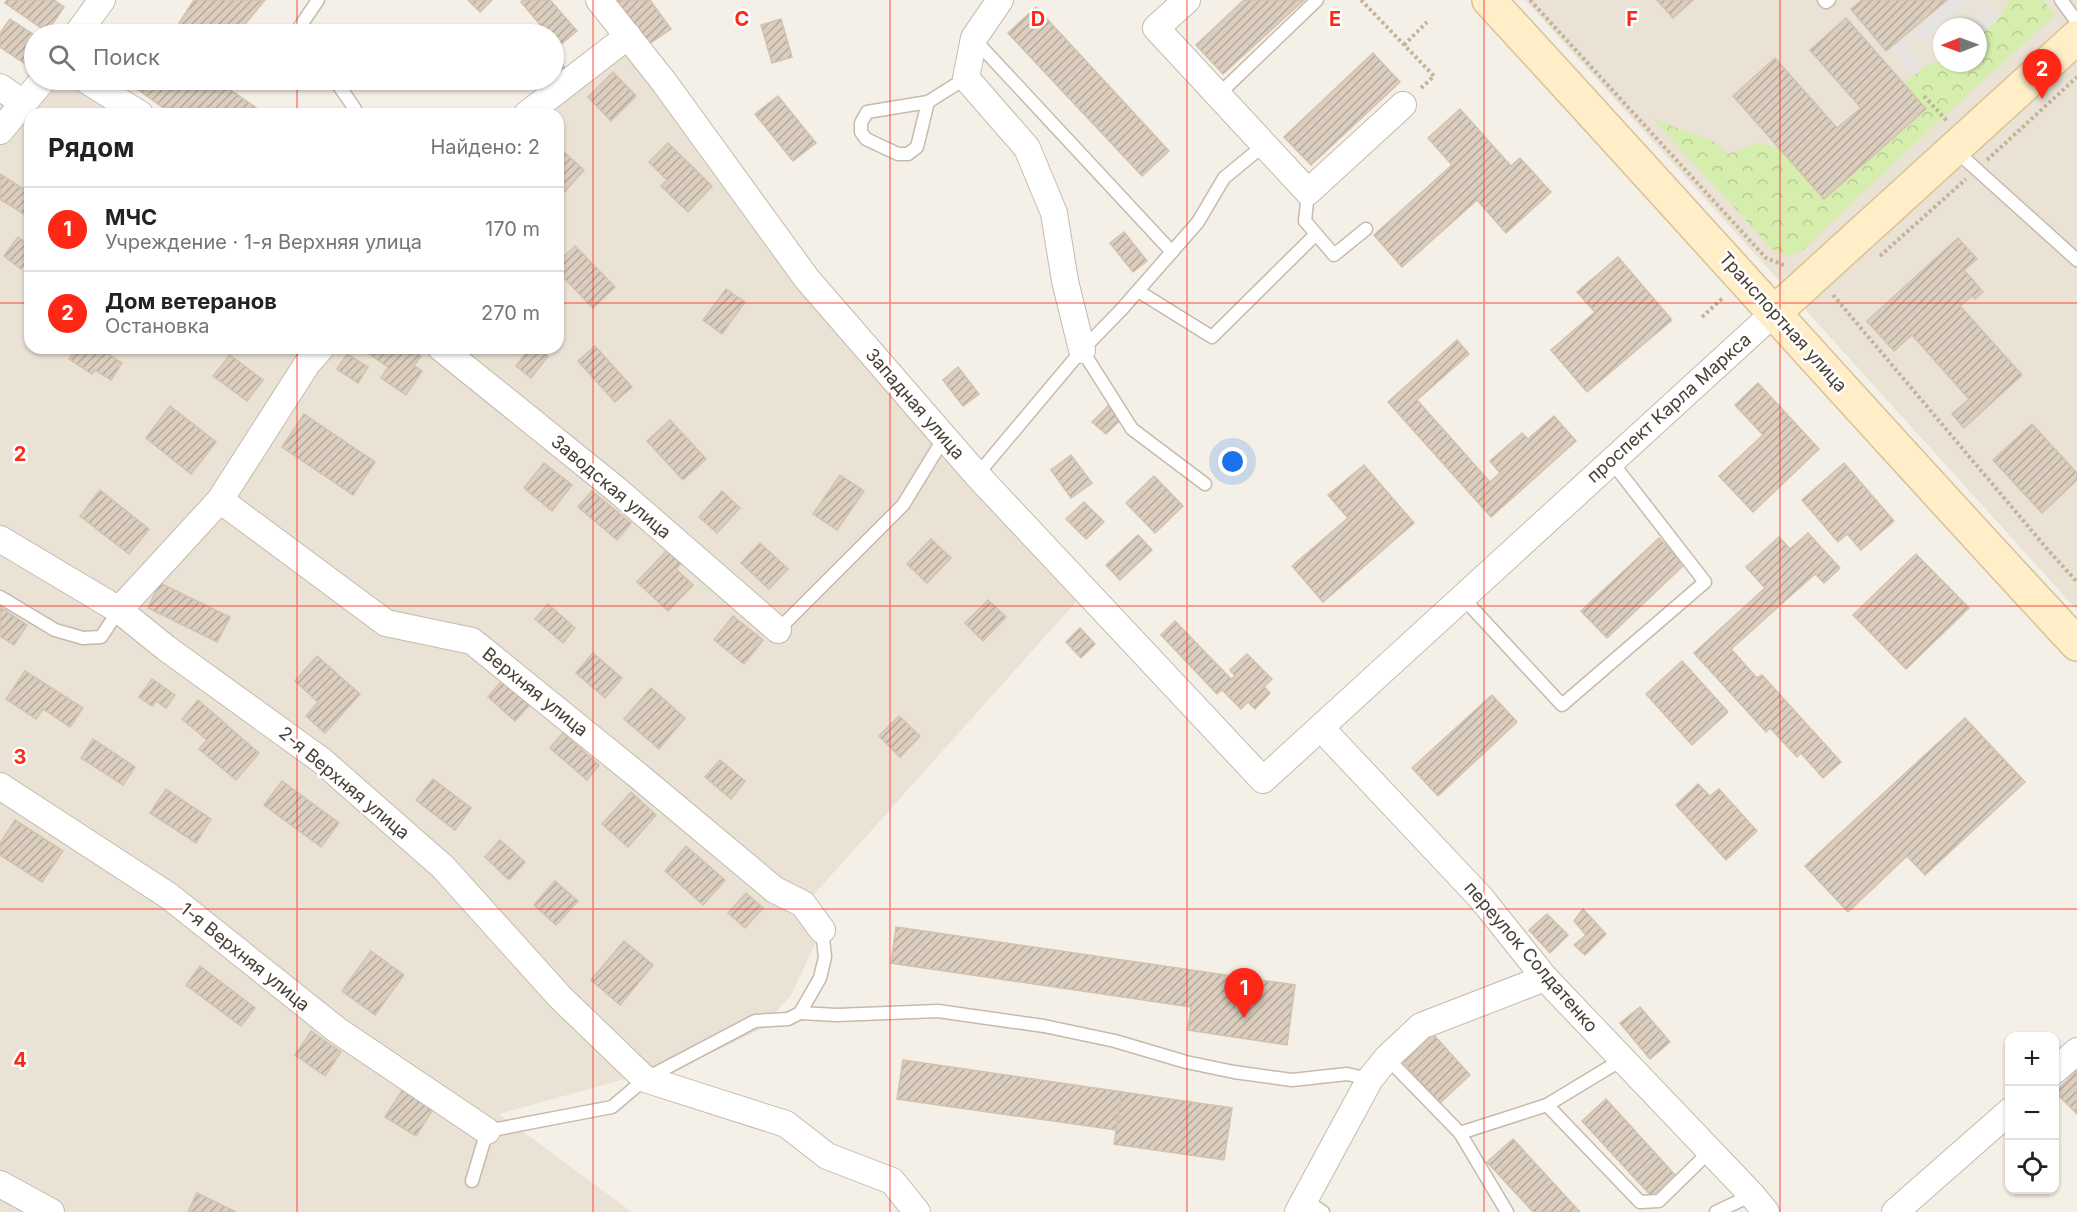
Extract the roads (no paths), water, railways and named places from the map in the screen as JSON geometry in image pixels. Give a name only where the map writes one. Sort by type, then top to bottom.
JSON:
[{"type":"main road","name":"Транспортная улица","points":[[1499,6],[1944,501],[2077,644]]},
{"type":"main road","name":"проспект Карла Маркса","points":[[1775,312],[1961,148],[2077,37]]},
{"type":"street","points":[[84,24],[102,0]]},
{"type":"street","name":"Западная улица","points":[[599,0],[664,82],[807,279],[976,475],[1263,780]]},
{"type":"street","points":[[1000,0],[993,7],[974,38],[966,78],[1027,148],[1054,213],[1065,281],[1082,350]]},
{"type":"street","points":[[1187,0],[1156,28],[1308,192],[1403,105]]},
{"type":"street","points":[[564,85],[628,36]]},
{"type":"street","points":[[0,87],[23,103]]},
{"type":"street","points":[[1,131],[34,90]]},
{"type":"street","points":[[102,90],[130,108]]},
{"type":"street","points":[[535,108],[558,90]]},
{"type":"street","name":"проспект Карла Маркса","points":[[1263,780],[1775,312]]},
{"type":"street","points":[[119,610],[220,500],[307,364],[316,354]]},
{"type":"street","name":"Заводская улица","points":[[448,354],[617,490],[778,630]]},
{"type":"street","name":"Верхняя улица","points":[[220,500],[386,623],[472,641],[775,890],[803,904],[822,930]]},
{"type":"street","name":"2-я Верхняя улица","points":[[0,539],[119,610],[166,648],[321,760],[443,867],[560,997],[645,1079]]},
{"type":"street","name":"переулок Солдатенко","points":[[1321,728],[1481,898],[1545,978],[1759,1203]]},
{"type":"street","name":"1-я Верхняя улица","points":[[0,786],[169,896],[337,1030],[487,1131]]},
{"type":"street","points":[[1309,1208],[1370,1079],[1387,1058],[1421,1026],[1545,978]]},
{"type":"street","points":[[2059,1067],[2077,1051]]},
{"type":"street","points":[[645,1079],[786,1124],[827,1156],[892,1181],[917,1212]]},
{"type":"street","points":[[1895,1212],[2005,1115]]},
{"type":"street","points":[[0,1184],[51,1212]]},
{"type":"lane","points":[[302,24],[318,0]]},
{"type":"lane","points":[[1218,95],[1317,0]]},
{"type":"lane","points":[[1824,0],[1826,2],[1829,0]]},
{"type":"lane","points":[[2061,0],[2077,22]]},
{"type":"lane","points":[[974,38],[1172,252]]},
{"type":"lane","points":[[928,102],[916,147],[908,154],[898,154],[866,139],[861,132],[861,123],[867,112],[928,102],[966,78]]},
{"type":"lane","points":[[342,90],[355,108]]},
{"type":"lane","points":[[976,475],[1082,350],[1138,291],[1198,222],[1224,178],[1264,145]]},
{"type":"lane","points":[[1961,148],[2077,260]]},
{"type":"lane","points":[[1308,192],[1305,221],[1334,255],[1366,229]]},
{"type":"lane","points":[[1138,291],[1212,337],[1316,234]]},
{"type":"lane","points":[[1082,350],[1132,429],[1205,484]]},
{"type":"lane","points":[[778,630],[903,505],[944,438]]},
{"type":"lane","points":[[1462,598],[1562,705],[1705,582],[1611,461]]},
{"type":"lane","points":[[0,597],[55,630],[83,638],[101,637],[119,610]]},
{"type":"lane","points":[[800,1013],[820,978],[825,957],[822,930]]},
{"type":"lane","points":[[472,1181],[487,1131],[612,1107],[645,1079],[754,1021],[788,1019],[800,1013],[837,1015],[938,1011],[1044,1026],[1115,1041],[1186,1062],[1234,1072],[1292,1080],[1347,1074],[1370,1079]]},
{"type":"lane","points":[[1387,1058],[1460,1133],[1507,1212]]},
{"type":"lane","points":[[1460,1133],[1547,1106],[1623,1059]]},
{"type":"lane","points":[[1547,1106],[1640,1202],[1659,1201],[1710,1151]]},
{"type":"lane","points":[[1716,1212],[1759,1203]]},
{"type":"place","name":"Дом ветеранов","points":[[2042,99]]},
{"type":"place","name":"МЧС","points":[[1244,1018]]}]
